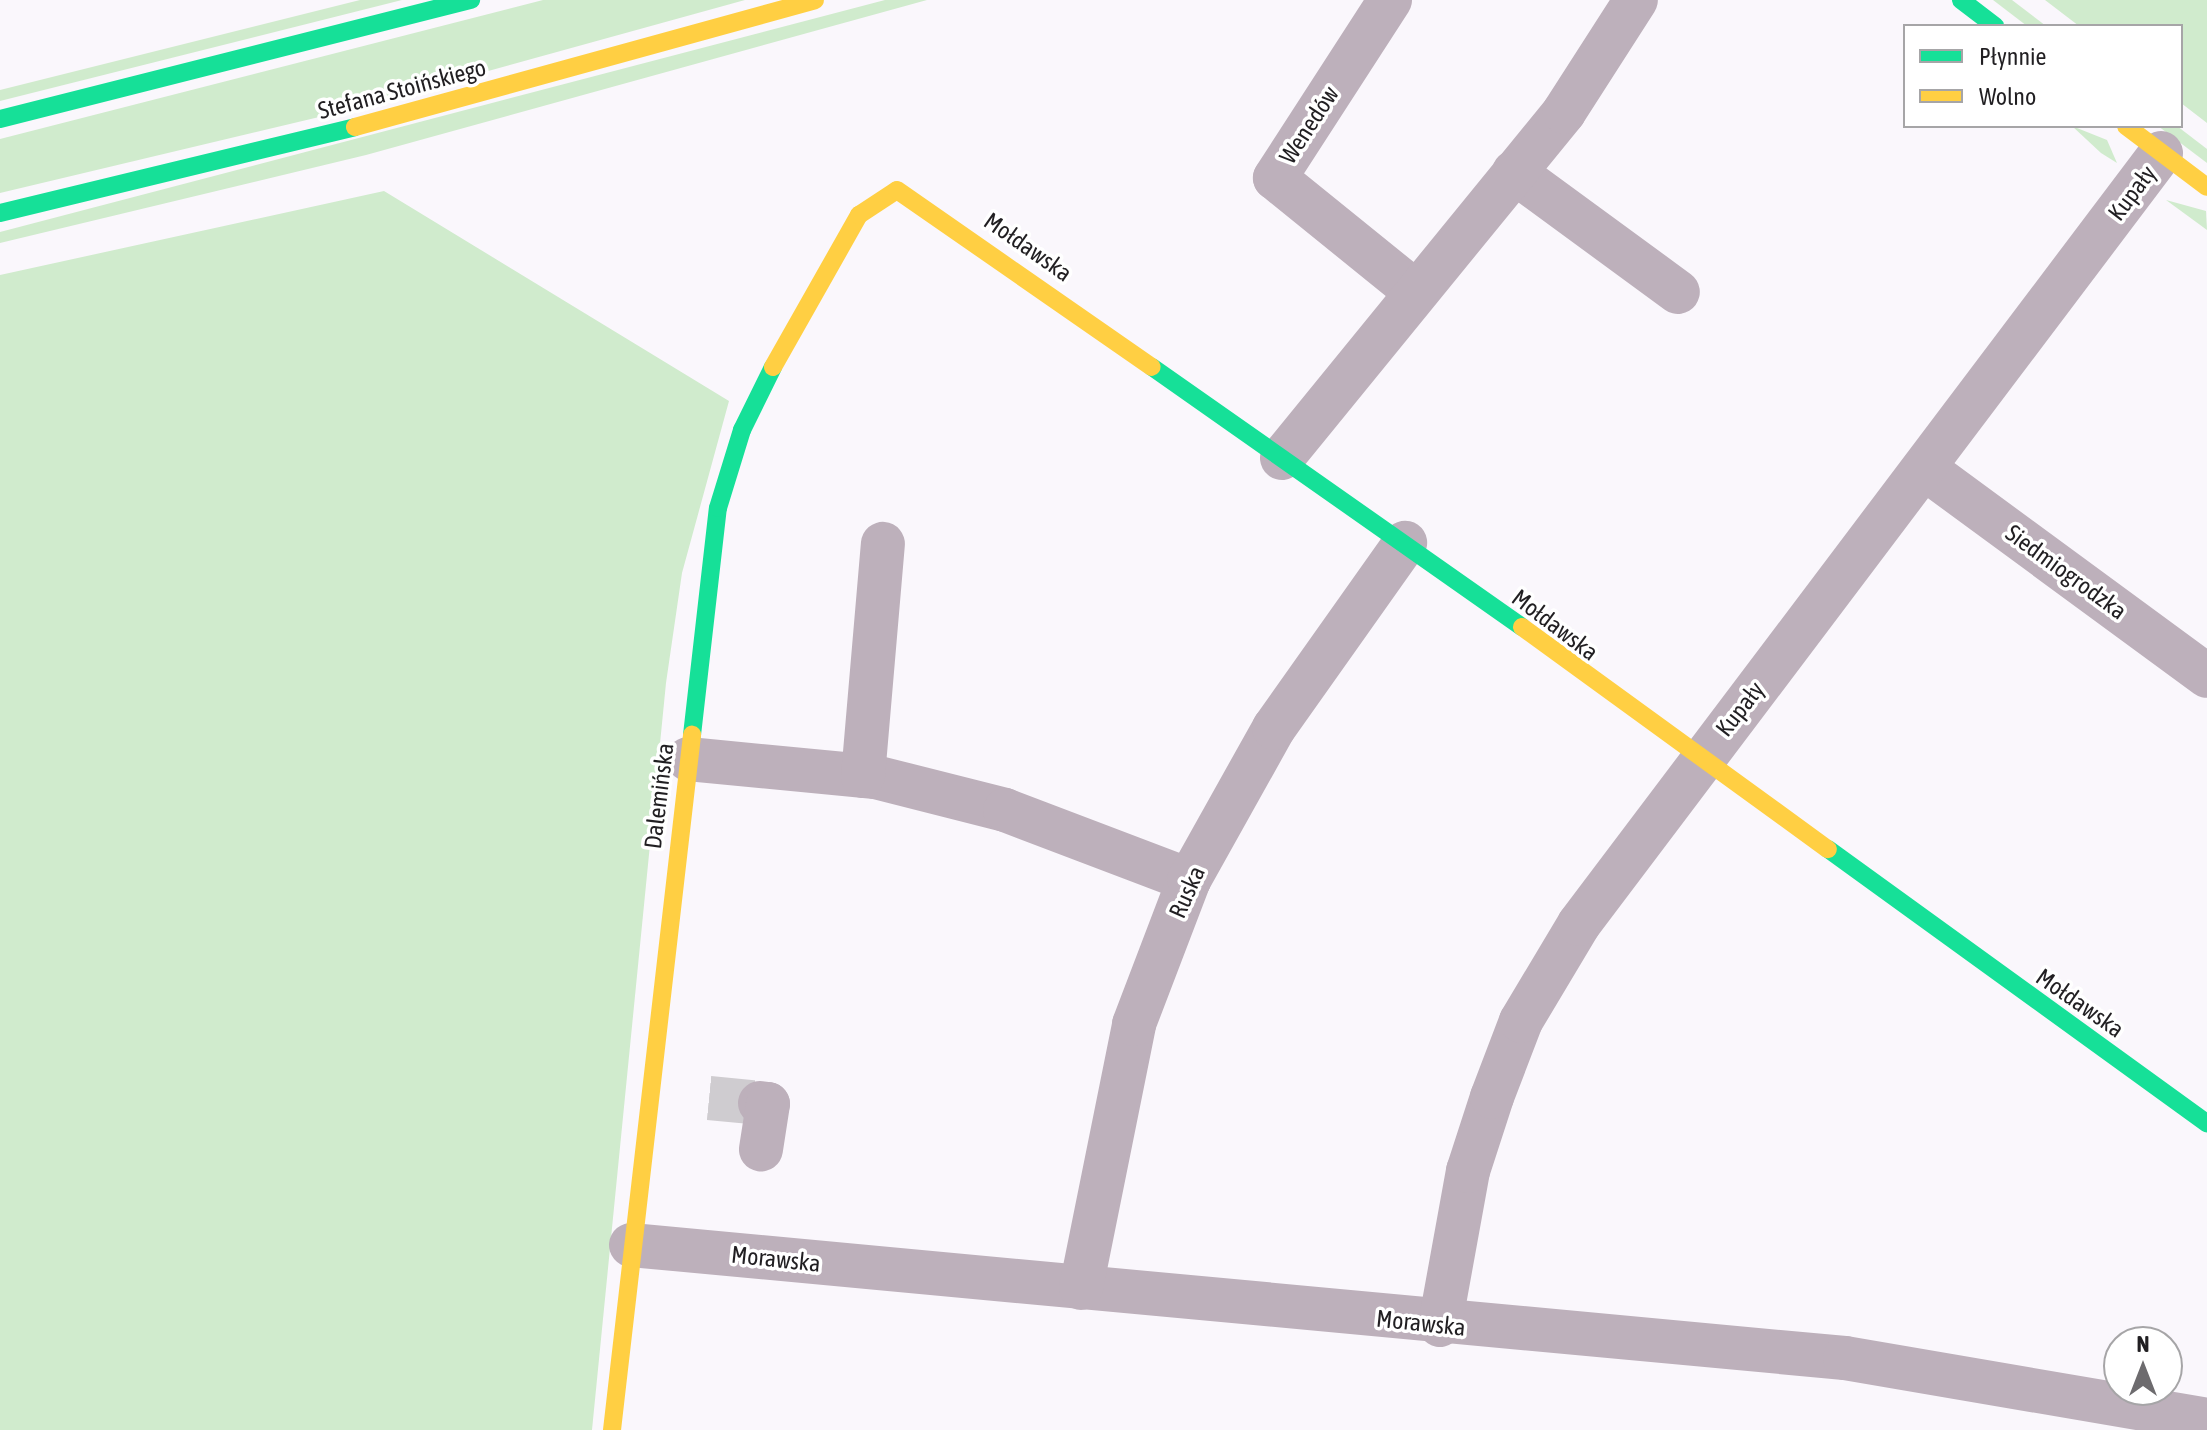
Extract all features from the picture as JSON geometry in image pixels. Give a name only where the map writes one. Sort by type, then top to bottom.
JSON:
[{"type":"street","points":[[0,119],[471,0]]},
{"type":"street","name":"Stefana Stoińskiego","points":[[0,213],[337,132],[815,0]]},
{"type":"street","name":"Wenedów","points":[[1390,0],[1275,178],[1416,292]]},
{"type":"street","points":[[1282,458],[1514,172],[1636,0]]},
{"type":"street","points":[[1961,0],[1992,24]]},
{"type":"street","points":[[2129,128],[2207,187]]},
{"type":"street","name":"Kupały","points":[[1440,1325],[1468,1171],[1521,1021],[1579,924],[1699,761],[2161,153]]},
{"type":"street","points":[[1514,172],[1678,292]]},
{"type":"street","name":"Mołdawska","points":[[869,203],[897,190],[913,194],[1405,543],[1699,761],[2207,1123]]},
{"type":"street","name":"Dalemińska","points":[[612,1430],[709,569],[733,457],[811,291],[869,203]]},
{"type":"street","name":"Siedmiogrodzka","points":[[1924,468],[2207,676]]},
{"type":"street","name":"Ruska","points":[[1081,1288],[1134,1024],[1189,880],[1274,728],[1405,543]]},
{"type":"street","points":[[863,776],[883,544]]},
{"type":"street","points":[[688,759],[863,776],[1005,810],[1189,880]]},
{"type":"street","points":[[760,1103],[768,1104],[761,1149]]},
{"type":"street","name":"Morawska","points":[[631,1245],[1440,1325],[1845,1358],[2207,1420]]},
{"type":"green space","points":[[360,0],[402,0],[0,101],[0,90]]},
{"type":"green space","points":[[543,0],[745,0],[336,113],[0,193],[0,139]]},
{"type":"green space","points":[[885,0],[927,0],[366,155],[0,243],[0,232]]},
{"type":"green space","points":[[1993,0],[2012,0],[2043,24],[2024,24]]},
{"type":"green space","points":[[2045,0],[2207,0],[2207,123],[2183,105],[2183,24],[2076,24]]},
{"type":"green space","points":[[2074,128],[2107,140],[2117,163]]},
{"type":"green space","points":[[2161,128],[2180,128],[2207,149],[2207,163]]},
{"type":"green space","points":[[384,191],[729,401],[682,573],[666,683],[592,1430],[0,1430],[0,275]]},
{"type":"green space","points":[[2166,200],[2206,211],[2207,230]]},
{"type":"tunnel","points":[[709,1098],[760,1103]]},
{"type":"traffic: fast","points":[[0,119],[471,0]]},
{"type":"traffic: fast","points":[[1961,0],[1992,24]]},
{"type":"traffic: fast","points":[[0,213],[355,127]]},
{"type":"traffic: fast","points":[[692,735],[718,508],[742,430],[773,367]]},
{"type":"traffic: fast","points":[[1152,367],[1522,627]]},
{"type":"traffic: fast","points":[[1828,849],[2207,1123]]},
{"type":"traffic: slow","points":[[355,127],[815,0]]},
{"type":"traffic: slow","points":[[2129,128],[2207,187]]},
{"type":"traffic: slow","points":[[773,367],[859,215],[897,190],[1152,367]]},
{"type":"traffic: slow","points":[[1522,627],[1828,849]]},
{"type":"traffic: slow","points":[[612,1430],[692,735]]}]
